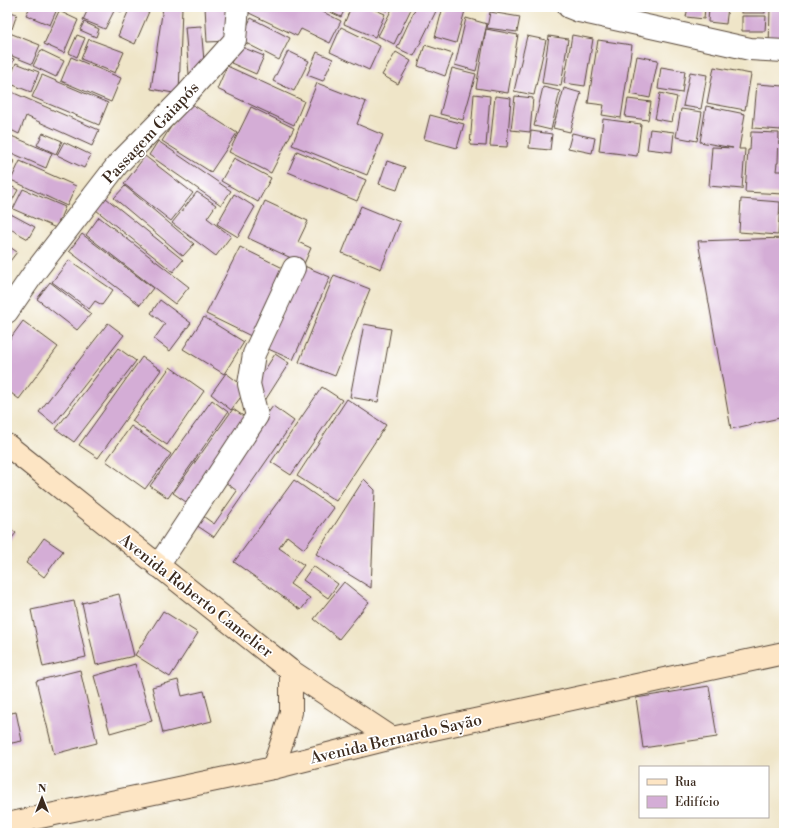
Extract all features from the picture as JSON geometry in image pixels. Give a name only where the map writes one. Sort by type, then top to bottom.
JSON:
[{"type":"main road","name":"Avenida Roberto Camelier","points":[[7,445],[291,672],[392,738]]},
{"type":"main road","name":"Avenida Bernardo Sayão","points":[[7,824],[273,768],[392,738],[784,653]]},
{"type":"main road","points":[[273,768],[291,712],[291,672]]},
{"type":"street","name":"Passagem Gaiapós","points":[[7,312],[34,273],[118,164],[185,96],[235,40],[238,7]]},
{"type":"street","points":[[569,7],[579,11],[750,49],[784,51]]},
{"type":"street","points":[[158,566],[257,416],[249,384],[254,354],[294,268]]},
{"type":"building","points":[[30,7],[58,7],[50,25],[26,15]]},
{"type":"building","points":[[89,7],[124,7],[122,12],[115,9],[105,29],[83,20]]},
{"type":"building","points":[[130,7],[151,7],[135,44],[118,36]]},
{"type":"building","points":[[163,7],[182,7],[179,94],[151,89]]},
{"type":"building","points":[[205,7],[228,7],[231,41],[207,42]]},
{"type":"building","points":[[250,7],[313,7],[341,21],[330,43],[301,29],[297,36],[247,12]]},
{"type":"building","points":[[325,7],[346,7],[341,17],[324,9]]},
{"type":"building","points":[[351,7],[369,7],[385,14],[375,37],[344,24]]},
{"type":"building","points":[[378,7],[388,7],[387,11]]},
{"type":"building","points":[[393,7],[412,7],[394,44],[378,36]]},
{"type":"building","points":[[416,7],[438,7],[414,56],[397,48]]},
{"type":"building","points":[[443,7],[466,7],[456,43],[435,37]]},
{"type":"building","points":[[688,7],[705,7],[704,19],[686,17]]},
{"type":"building","points":[[709,7],[728,7],[726,24],[708,22]]},
{"type":"building","points":[[741,7],[765,7],[765,13],[741,13]]},
{"type":"building","points":[[770,7],[784,7],[784,49],[769,48]]},
{"type":"building","points":[[7,11],[17,14],[12,29],[7,27]]},
{"type":"building","points":[[59,11],[78,20],[64,53],[44,44]]},
{"type":"building","points":[[490,12],[520,17],[517,32],[487,28]]},
{"type":"building","points":[[742,16],[766,16],[765,31],[742,31]]},
{"type":"building","points":[[251,18],[290,38],[279,60],[240,40]]},
{"type":"building","points":[[466,18],[487,24],[476,71],[455,65]]},
{"type":"building","points":[[84,22],[99,29],[96,37],[80,30]]},
{"type":"building","points":[[201,26],[205,73],[189,74],[185,27]]},
{"type":"building","points":[[341,27],[380,46],[369,70],[330,52]]},
{"type":"building","points":[[486,29],[518,35],[508,93],[476,88]]},
{"type":"building","points":[[7,32],[40,45],[32,64],[7,54]]},
{"type":"building","points":[[77,35],[85,38],[77,57],[69,53]]},
{"type":"building","points":[[572,35],[593,39],[585,86],[564,83]]},
{"type":"building","points":[[527,36],[546,40],[534,95],[514,91]]},
{"type":"building","points":[[549,36],[568,39],[561,86],[542,83]]},
{"type":"building","points":[[89,39],[124,52],[115,73],[81,59]]},
{"type":"building","points":[[598,40],[632,45],[621,118],[602,115],[604,105],[588,103]]},
{"type":"building","points":[[425,45],[453,54],[445,76],[418,66]]},
{"type":"building","points":[[239,46],[264,56],[256,74],[231,63]]},
{"type":"building","points":[[41,50],[64,61],[56,77],[33,66]]},
{"type":"building","points":[[288,51],[309,61],[294,91],[273,81]]},
{"type":"building","points":[[317,52],[333,59],[323,81],[307,75]]},
{"type":"building","points":[[396,52],[411,61],[398,84],[382,75]]},
{"type":"building","points":[[637,56],[658,60],[650,98],[630,94]]},
{"type":"building","points":[[7,57],[14,59],[7,77]]},
{"type":"building","points":[[71,57],[121,78],[111,102],[61,81]]},
{"type":"building","points":[[16,63],[39,72],[31,92],[8,83]]},
{"type":"building","points":[[227,66],[304,101],[294,125],[217,89]]},
{"type":"building","points":[[661,67],[685,71],[682,93],[658,89]]},
{"type":"building","points":[[714,67],[751,74],[745,110],[707,103]]},
{"type":"building","points":[[452,68],[476,74],[463,120],[440,114]]},
{"type":"building","points":[[690,72],[707,75],[701,109],[683,106]]},
{"type":"building","points":[[42,75],[108,103],[99,125],[32,97]]},
{"type":"building","points":[[317,83],[366,102],[357,124],[383,135],[367,175],[292,145]]},
{"type":"building","points":[[757,84],[784,86],[781,130],[753,128]]},
{"type":"building","points":[[543,87],[560,91],[551,130],[534,126]]},
{"type":"building","points":[[564,88],[581,93],[570,132],[553,128]]},
{"type":"building","points":[[7,90],[99,130],[92,146],[26,116],[19,134],[7,128]]},
{"type":"building","points":[[660,93],[677,97],[672,122],[655,119]]},
{"type":"building","points":[[474,94],[490,96],[486,146],[470,145]]},
{"type":"building","points":[[495,96],[511,98],[507,147],[490,146]]},
{"type":"building","points":[[515,96],[533,98],[530,132],[511,130]]},
{"type":"building","points":[[628,99],[651,102],[648,120],[625,117]]},
{"type":"building","points":[[187,101],[237,133],[211,172],[162,141]]},
{"type":"building","points":[[706,106],[745,114],[739,149],[745,149],[742,189],[709,186],[712,147],[733,148],[700,142]]},
{"type":"building","points":[[251,107],[294,128],[271,173],[229,152]]},
{"type":"building","points":[[681,109],[702,112],[697,141],[676,137]]},
{"type":"building","points":[[430,115],[464,124],[457,148],[424,139]]},
{"type":"building","points":[[603,119],[641,124],[637,156],[599,151]]},
{"type":"building","points":[[650,129],[674,132],[672,152],[647,149]]},
{"type":"building","points":[[531,131],[552,134],[550,150],[529,148]]},
{"type":"building","points":[[751,132],[779,133],[778,163],[776,171],[784,171],[784,194],[745,192]]},
{"type":"building","points":[[43,133],[62,141],[56,154],[37,145]]},
{"type":"building","points":[[572,133],[595,138],[592,153],[568,148]]},
{"type":"building","points":[[9,135],[52,153],[46,168],[7,151],[7,139]]},
{"type":"building","points":[[158,141],[231,191],[221,205],[149,155]]},
{"type":"building","points":[[64,142],[91,155],[84,168],[57,155]]},
{"type":"building","points":[[297,151],[366,180],[357,201],[288,172]]},
{"type":"building","points":[[145,156],[193,193],[171,221],[124,184]]},
{"type":"building","points":[[7,158],[14,161],[7,176]]},
{"type":"building","points":[[234,158],[271,178],[258,202],[221,181]]},
{"type":"building","points":[[20,161],[76,186],[67,206],[11,180]]},
{"type":"building","points":[[387,161],[405,167],[397,190],[379,184]]},
{"type":"building","points":[[7,184],[18,190],[9,206],[7,205]]},
{"type":"building","points":[[125,186],[194,244],[183,256],[114,198]]},
{"type":"building","points":[[23,189],[65,207],[56,228],[13,209]]},
{"type":"building","points":[[197,192],[216,205],[207,218],[231,236],[216,256],[172,223]]},
{"type":"building","points":[[234,194],[255,207],[238,237],[217,224]]},
{"type":"building","points":[[106,198],[183,260],[173,272],[96,210]]},
{"type":"building","points":[[741,199],[780,202],[778,235],[739,232]]},
{"type":"building","points":[[265,201],[308,221],[298,242],[311,248],[304,264],[248,238]]},
{"type":"building","points":[[361,206],[400,222],[381,269],[342,253]]},
{"type":"building","points":[[7,212],[35,227],[28,239],[7,227]]},
{"type":"building","points":[[99,217],[189,287],[175,304],[86,235]]},
{"type":"building","points":[[82,234],[153,288],[140,305],[69,251]]},
{"type":"building","points":[[784,238],[784,417],[731,429],[698,241]]},
{"type":"building","points":[[7,245],[17,252],[7,265]]},
{"type":"building","points":[[240,247],[289,271],[255,338],[206,314]]},
{"type":"building","points":[[69,260],[113,290],[102,305],[95,301],[89,309],[52,282]]},
{"type":"building","points":[[302,265],[330,277],[293,360],[266,348]]},
{"type":"building","points":[[334,275],[370,289],[335,376],[299,362]]},
{"type":"building","points":[[50,282],[91,314],[77,330],[37,299]]},
{"type":"building","points":[[160,300],[191,323],[170,351],[154,339],[165,324],[151,313]]},
{"type":"building","points":[[204,317],[244,342],[224,374],[183,349]]},
{"type":"building","points":[[23,321],[58,347],[19,399],[7,390],[7,343]]},
{"type":"building","points":[[108,323],[124,335],[54,424],[39,412]]},
{"type":"building","points":[[364,324],[391,329],[378,402],[350,397]]},
{"type":"building","points":[[118,348],[136,361],[74,442],[56,429]]},
{"type":"building","points":[[275,354],[289,363],[266,399],[252,390]]},
{"type":"building","points":[[142,357],[161,370],[98,458],[79,445]]},
{"type":"building","points":[[170,367],[204,391],[167,445],[132,421]]},
{"type":"building","points":[[226,373],[247,389],[231,410],[211,394]]},
{"type":"building","points":[[322,387],[342,400],[291,475],[271,462]]},
{"type":"building","points":[[347,399],[386,425],[336,501],[297,476]]},
{"type":"building","points":[[212,400],[228,412],[168,498],[150,486]]},
{"type":"building","points":[[273,406],[294,421],[214,537],[193,523],[200,514],[214,524],[237,491],[221,479]]},
{"type":"building","points":[[233,409],[249,420],[189,504],[173,493]]},
{"type":"building","points":[[131,426],[171,454],[145,489],[106,461]]},
{"type":"building","points":[[364,479],[375,490],[371,588],[316,554]]},
{"type":"building","points":[[294,480],[334,508],[304,549],[287,536],[279,548],[304,565],[290,584],[310,598],[301,610],[234,562]]},
{"type":"building","points":[[7,526],[16,533],[7,544]]},
{"type":"building","points":[[44,538],[63,551],[44,577],[26,563]]},
{"type":"building","points":[[313,566],[338,584],[328,598],[303,580]]},
{"type":"building","points":[[344,582],[369,602],[339,639],[314,619]]},
{"type":"building","points":[[119,594],[134,656],[96,665],[82,603]]},
{"type":"building","points":[[74,601],[86,657],[43,667],[31,610]]},
{"type":"building","points":[[163,611],[198,633],[170,677],[135,655]]},
{"type":"building","points":[[135,664],[152,721],[110,733],[94,676]]},
{"type":"building","points":[[80,670],[97,743],[54,754],[36,681]]},
{"type":"building","points":[[178,680],[182,696],[204,691],[212,721],[163,733],[152,687]]},
{"type":"building","points":[[709,686],[717,737],[643,748],[636,698]]},
{"type":"building","points":[[16,712],[22,741],[7,744],[7,714]]}]
